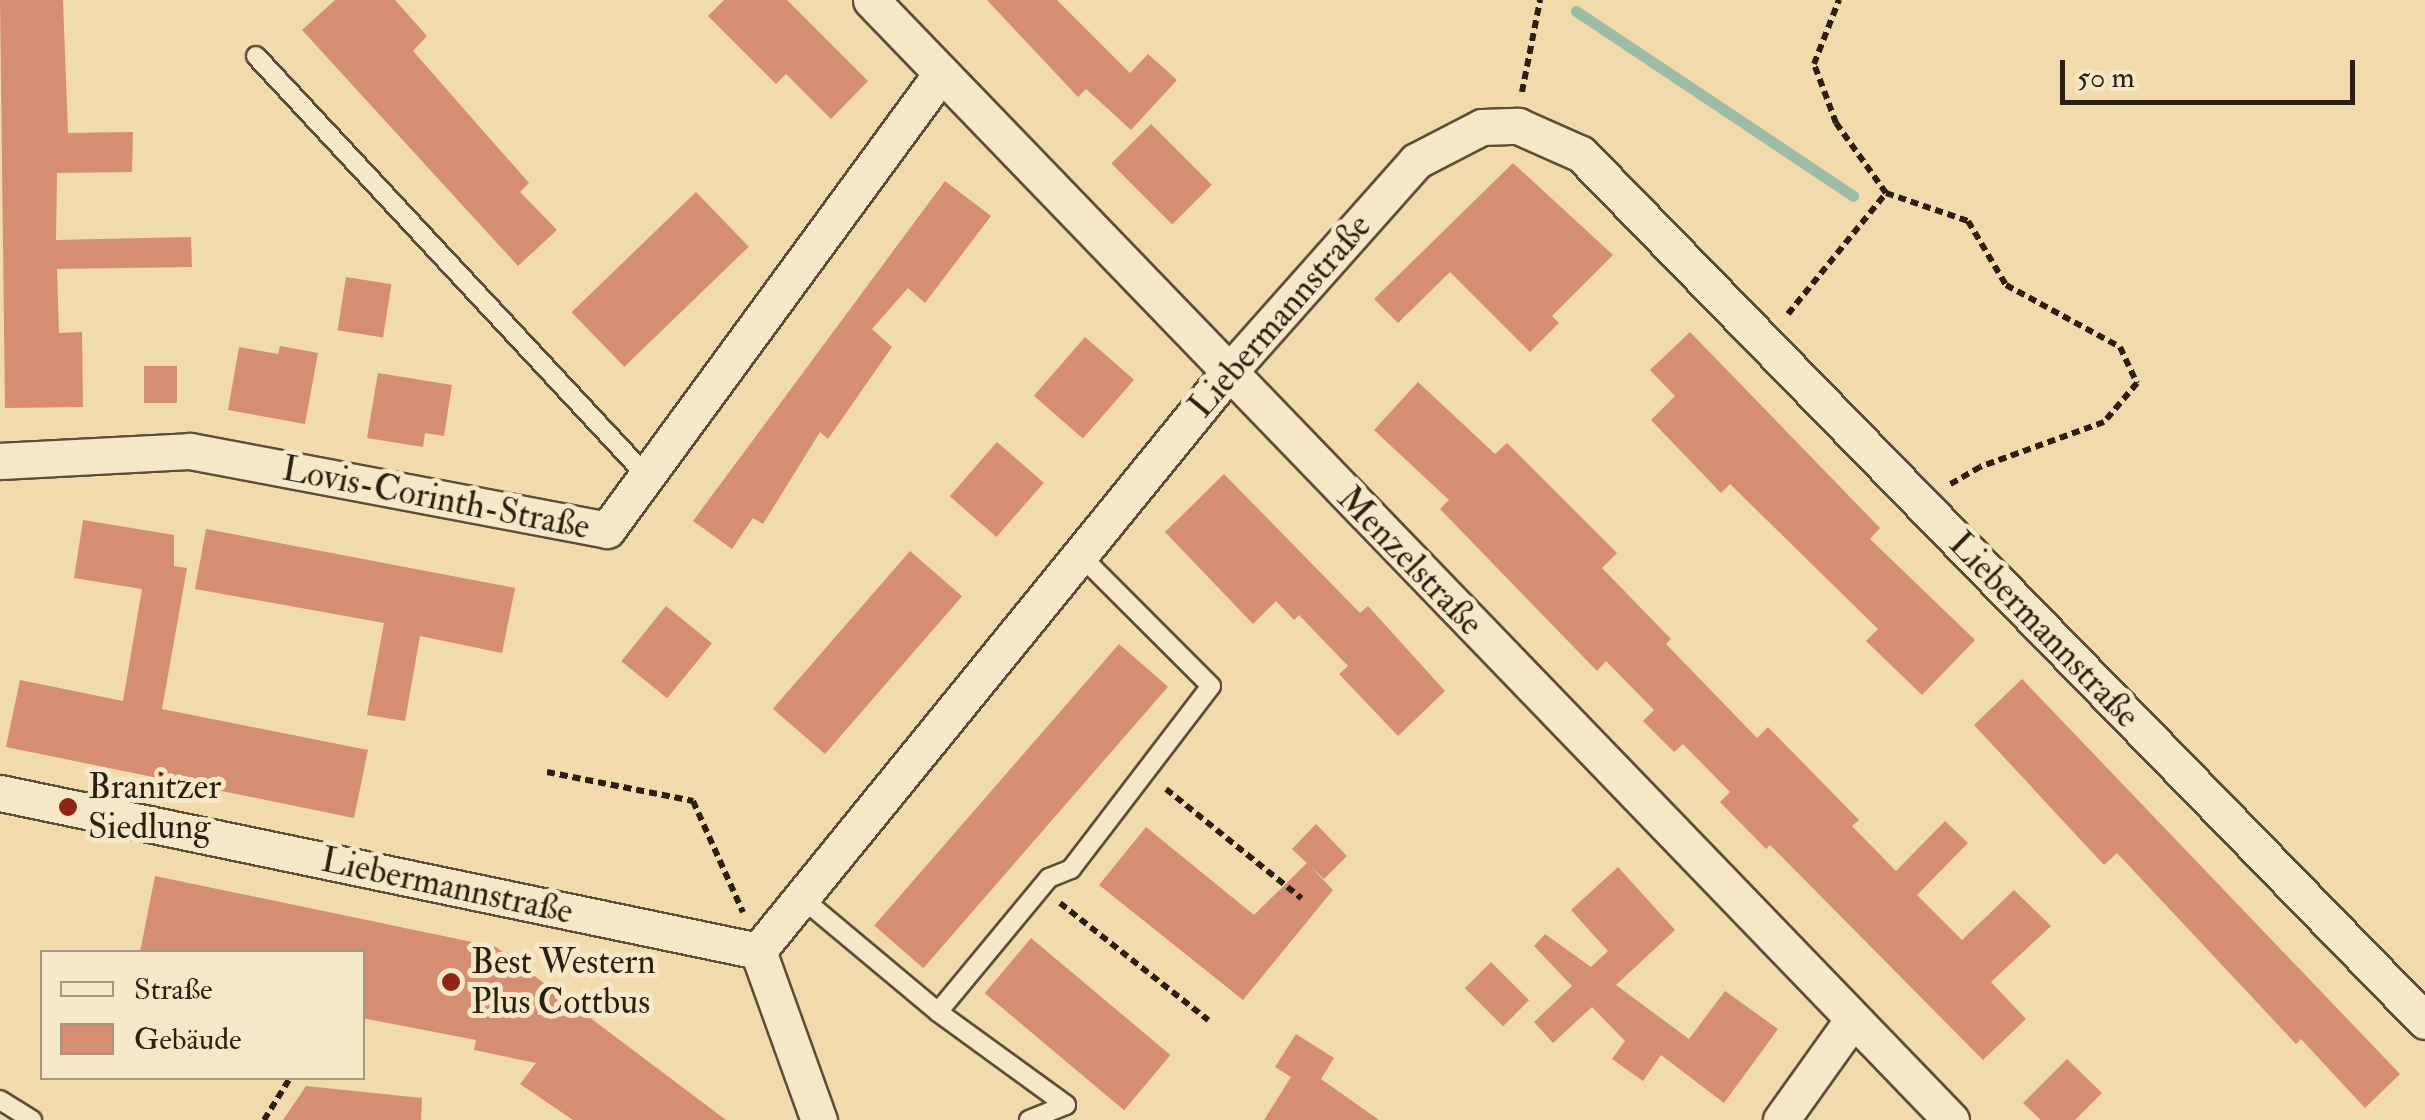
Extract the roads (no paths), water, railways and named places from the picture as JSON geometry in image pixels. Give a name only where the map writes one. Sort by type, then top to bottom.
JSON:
[{"type":"street","name":"Menzelstraße","points":[[870,0],[1952,1120]]},
{"type":"street","name":"Lovis-Corinth-Straße","points":[[0,462],[190,451],[607,530],[644,472],[941,74]]},
{"type":"street","name":"Liebermannstraße","points":[[0,792],[758,951],[1228,373],[1416,161],[1482,128],[1518,126],[1581,154],[2425,1021]]},
{"type":"street","points":[[758,951],[819,1120]]},
{"type":"street","points":[[1780,1120],[1854,1019]]},
{"type":"lane","points":[[256,56],[644,472]]},
{"type":"lane","points":[[938,1012],[1040,888],[1070,869],[1147,774],[1211,686],[1080,555]]},
{"type":"lane","points":[[803,899],[938,1012],[1066,1105],[1029,1120]]},
{"type":"lane","points":[[0,1100],[32,1120]]},
{"type":"waterway","points":[[1576,11],[1853,196]]},
{"type":"place","name":"Branitzer Siedlung","points":[[68,807]]},
{"type":"place","name":"Best Western Plus Cottbus","points":[[451,982]]}]
